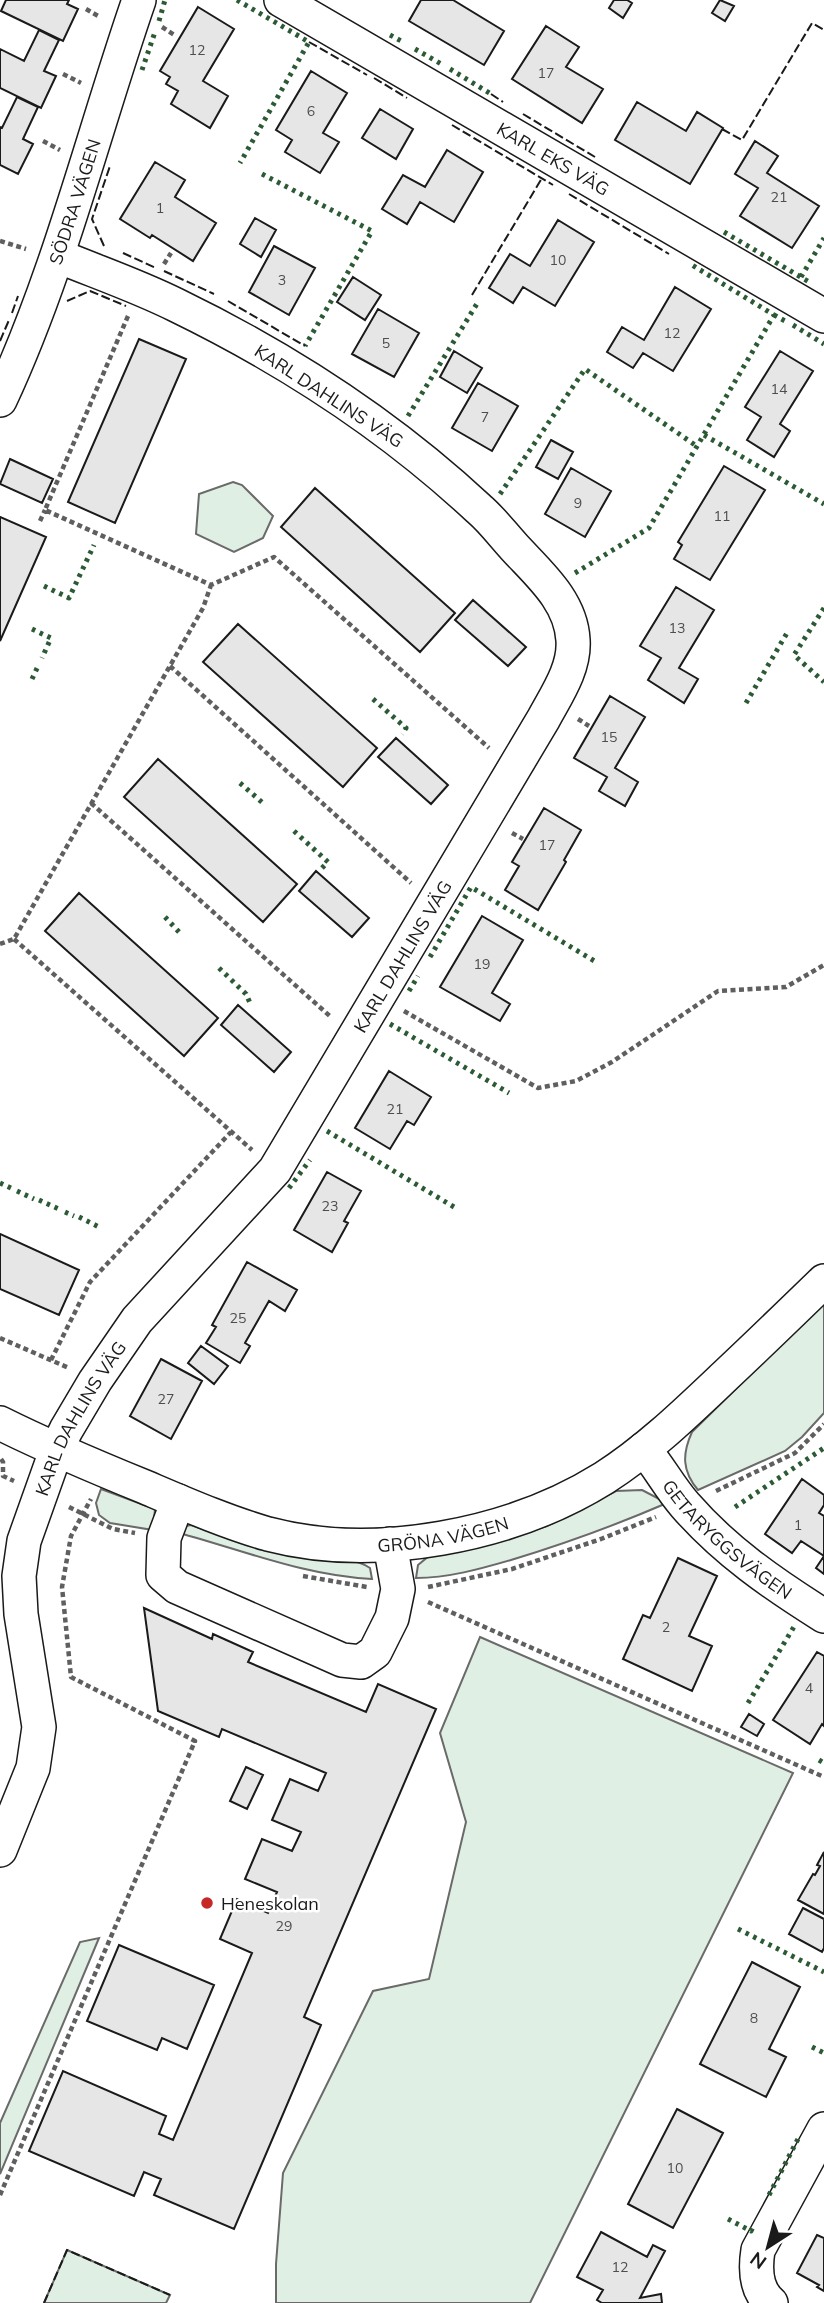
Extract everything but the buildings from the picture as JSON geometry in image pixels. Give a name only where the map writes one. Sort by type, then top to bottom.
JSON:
[{"type":"street","name":"SÖDRA VÄGEN","points":[[0,400],[25,346],[47,254],[139,0]]},
{"type":"street","name":"KARL EKS VÄG","points":[[281,0],[824,316]]},
{"type":"street","name":"KARL DAHLINS VÄG","points":[[0,1850],[33,1768],[39,1727],[21,1614],[19,1576],[24,1541],[56,1451],[95,1381],[137,1320],[275,1170],[544,718],[569,669],[574,642],[559,597],[481,510],[412,450],[274,356],[174,304],[47,254]]},
{"type":"street","name":"GRÖNA VÄGEN","points":[[0,1423],[56,1451],[217,1517],[270,1534],[331,1544],[390,1544],[454,1537],[512,1522],[604,1478],[684,1415],[824,1281]]},
{"type":"street","name":"GETARYGGSVÄGEN","points":[[644,1449],[685,1505],[734,1554],[766,1579],[824,1616]]},
{"type":"street","points":[[178,1501],[164,1538],[163,1575],[177,1587],[342,1660],[361,1662],[375,1652],[407,1589],[390,1544]]},
{"type":"street","points":[[771,2303],[765,2298],[755,2272],[758,2250],[824,2129]]},
{"type":"path","points":[[0,241],[47,254]]},
{"type":"path","points":[[40,521],[139,289]]},
{"type":"path","points":[[45,510],[211,585]]},
{"type":"path","points":[[0,944],[14,939],[203,608],[211,585],[274,557],[514,769]]},
{"type":"path","points":[[170,666],[434,904]]},
{"type":"path","points":[[91,803],[354,1037]]},
{"type":"path","points":[[14,939],[275,1170]]},
{"type":"path","points":[[394,1006],[538,1088],[576,1081],[612,1062],[718,991],[786,987],[824,965]]},
{"type":"path","points":[[51,1360],[90,1283],[232,1132]]},
{"type":"path","points":[[0,1338],[95,1381]]},
{"type":"path","points":[[708,1495],[795,1453],[824,1424]]},
{"type":"path","points":[[0,1458],[3,1462],[0,1484]]},
{"type":"path","points":[[3,1476],[20,1485]]},
{"type":"path","points":[[66,1506],[113,1529],[140,1534]]},
{"type":"path","points":[[0,2195],[195,1741],[71,1677],[62,1587],[71,1536],[85,1514]]},
{"type":"path","points":[[407,1589],[512,1569],[601,1539],[662,1514]]},
{"type":"path","points":[[407,1589],[824,1777]]},
{"type":"green space","points":[[233,482],[242,485],[273,516],[263,538],[234,552],[196,534],[199,494]]},
{"type":"green space","points":[[824,1302],[824,1413],[785,1451],[698,1490],[689,1476],[685,1462],[686,1448],[692,1432]]},
{"type":"green space","points":[[101,1489],[155,1509],[153,1530],[110,1523],[99,1515],[96,1503]]},
{"type":"green space","points":[[642,1490],[667,1503],[590,1534],[511,1560],[452,1575],[416,1578],[418,1565],[429,1556],[492,1543],[547,1526],[616,1491]]},
{"type":"green space","points":[[191,1525],[282,1553],[353,1561],[370,1568],[372,1579],[299,1568],[179,1533],[181,1527]]},
{"type":"green space","points":[[480,1637],[793,1773],[530,2303],[276,2303],[283,2173],[373,1991],[429,1979],[466,1822],[440,1733]]},
{"type":"green space","points":[[99,1938],[0,2174],[0,2123],[80,1942]]},
{"type":"green space","points":[[67,2250],[170,2295],[166,2303],[44,2303]]},
{"type":"hedge","points":[[159,21],[165,0]]},
{"type":"hedge","points":[[237,0],[309,42],[240,163]]},
{"type":"hedge","points":[[142,70],[155,32]]},
{"type":"hedge","points":[[390,35],[405,43]]},
{"type":"hedge","points":[[415,49],[443,65]]},
{"type":"hedge","points":[[450,69],[491,94]]},
{"type":"hedge","points":[[262,174],[372,231],[305,346]]},
{"type":"hedge","points":[[724,232],[811,283]]},
{"type":"hedge","points":[[801,277],[824,238]]},
{"type":"hedge","points":[[575,573],[649,528],[774,315],[692,265]]},
{"type":"hedge","points":[[408,416],[478,302]]},
{"type":"hedge","points":[[774,315],[787,322]]},
{"type":"hedge","points":[[793,325],[824,344]]},
{"type":"hedge","points":[[500,494],[585,369],[698,447]]},
{"type":"hedge","points":[[704,435],[824,504]]},
{"type":"hedge","points":[[44,586],[69,598],[94,545]]},
{"type":"hedge","points":[[824,608],[794,655],[824,682]]},
{"type":"hedge","points":[[32,629],[51,638],[42,658]]},
{"type":"hedge","points":[[746,703],[787,633]]},
{"type":"hedge","points":[[32,679],[39,664]]},
{"type":"hedge","points":[[373,699],[406,728],[402,734]]},
{"type":"hedge","points":[[240,783],[264,804]]},
{"type":"hedge","points":[[294,831],[328,862],[321,869]]},
{"type":"hedge","points":[[430,957],[471,887],[596,962]]},
{"type":"hedge","points":[[165,917],[179,932]]},
{"type":"hedge","points":[[219,968],[246,994],[250,1003]]},
{"type":"hedge","points":[[409,991],[418,976]]},
{"type":"hedge","points":[[390,1024],[509,1093]]},
{"type":"hedge","points":[[327,1131],[454,1207]]},
{"type":"hedge","points":[[289,1188],[310,1160]]},
{"type":"hedge","points":[[0,1183],[13,1189]]},
{"type":"hedge","points":[[17,1191],[34,1199]]},
{"type":"hedge","points":[[39,1200],[61,1210]]},
{"type":"hedge","points":[[65,1212],[74,1216]]},
{"type":"hedge","points":[[79,1217],[99,1227]]},
{"type":"hedge","points":[[735,1507],[824,1448]]},
{"type":"hedge","points":[[748,1703],[795,1625]]},
{"type":"hedge","points":[[819,1760],[824,1763]]},
{"type":"hedge","points":[[738,1929],[824,1972]]},
{"type":"hedge","points":[[812,2047],[824,2053]]},
{"type":"hedge","points":[[769,2195],[800,2135]]},
{"type":"hedge","points":[[728,2219],[751,2231],[754,2225]]},
{"type":"fence","points":[[722,129],[742,140],[812,23],[824,30]]},
{"type":"fence","points":[[309,42],[367,75]]},
{"type":"fence","points":[[374,78],[407,98]]},
{"type":"fence","points":[[491,94],[503,102]]},
{"type":"fence","points":[[523,114],[595,157]]},
{"type":"fence","points":[[452,125],[553,185]]},
{"type":"fence","points":[[104,246],[92,219],[110,166]]},
{"type":"fence","points":[[472,295],[542,178]]},
{"type":"fence","points":[[569,194],[669,254]]},
{"type":"fence","points":[[123,253],[156,268]]},
{"type":"fence","points":[[164,271],[214,294]]},
{"type":"fence","points":[[67,301],[90,291],[126,306]]},
{"type":"fence","points":[[12,313],[18,296]]},
{"type":"fence","points":[[228,301],[305,346]]},
{"type":"fence","points":[[0,341],[9,320]]},
{"type":"fence","points":[[44,2303],[67,2250],[170,2295]]},
{"type":"place","name":"Heneskolan","points":[[207,1903]]}]
